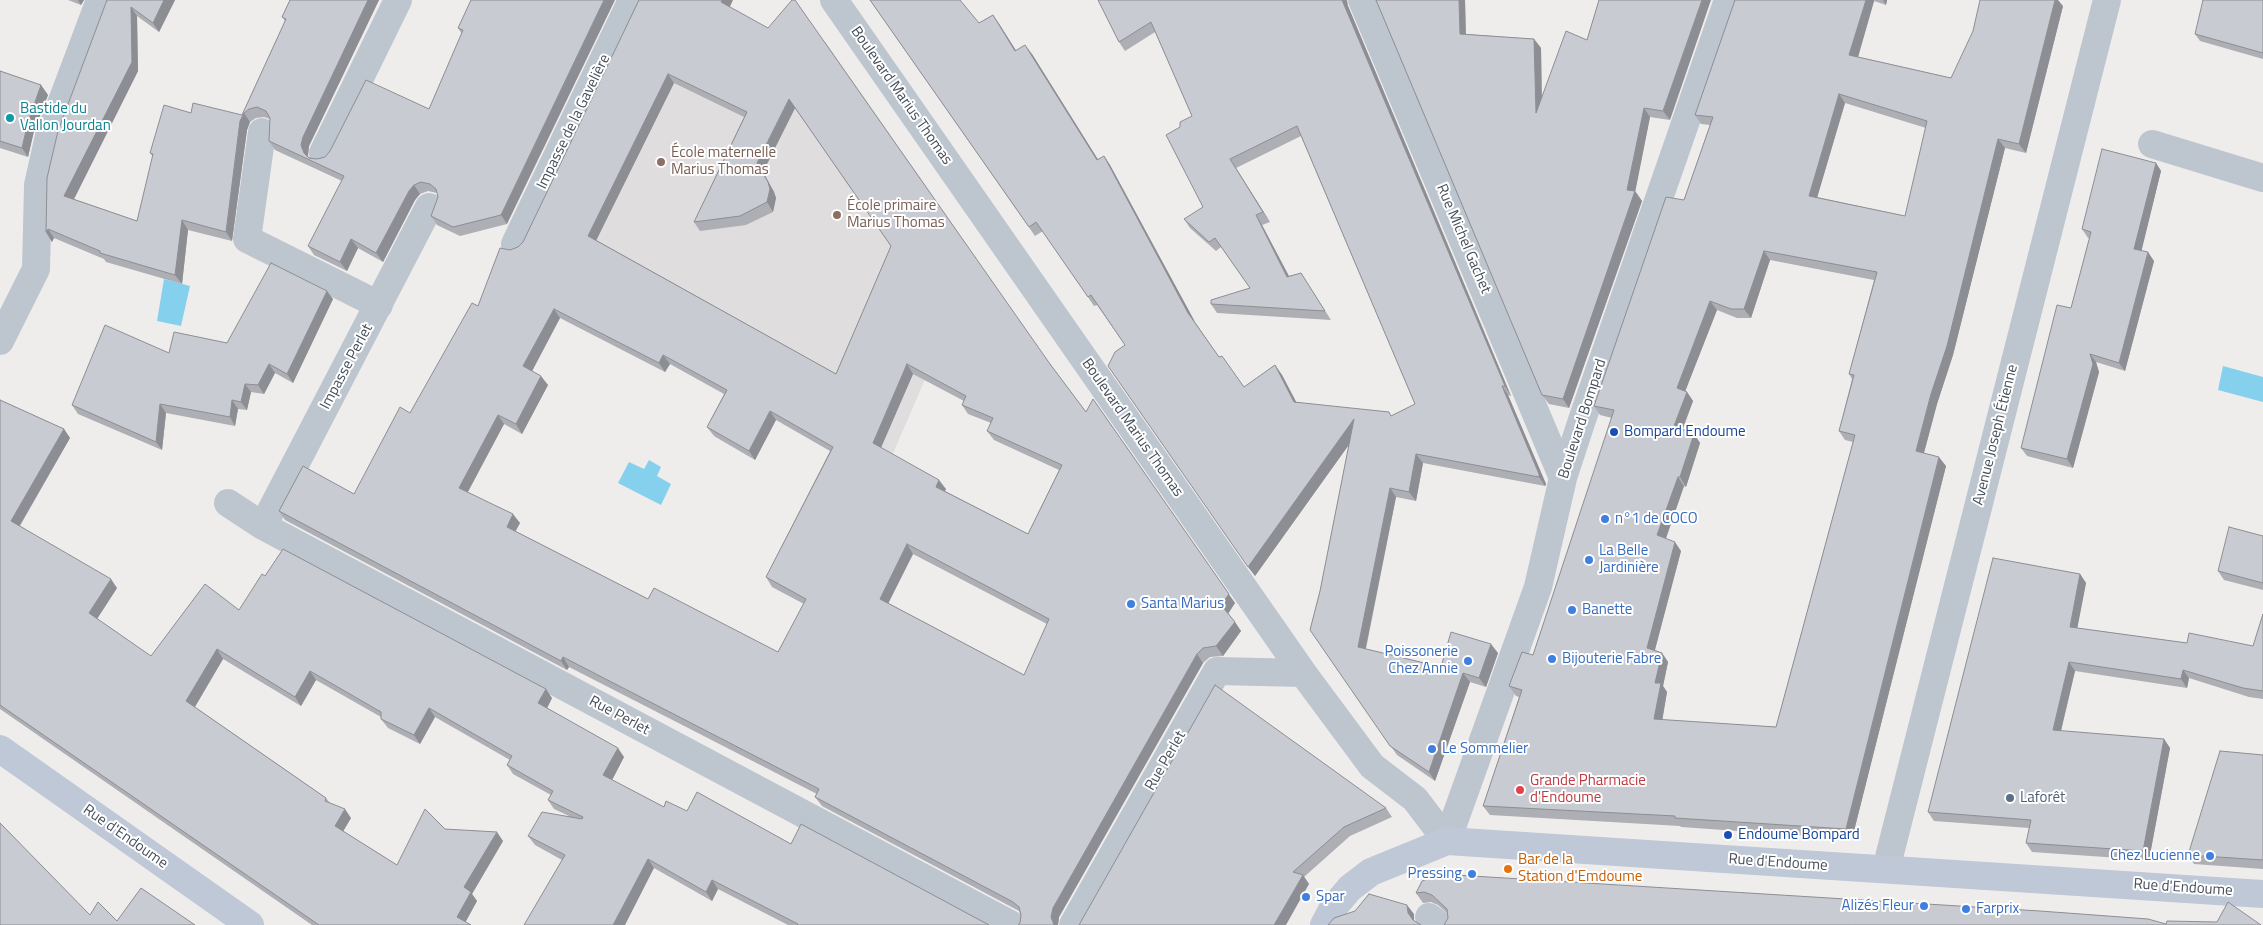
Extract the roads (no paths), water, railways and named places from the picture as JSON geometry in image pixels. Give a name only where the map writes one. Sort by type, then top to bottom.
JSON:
[{"type":"street","points":[[0,341],[36,269],[38,185],[49,136],[100,0]]},
{"type":"street","points":[[323,153],[398,0]]},
{"type":"street","name":"Impasse de la Gavelière","points":[[515,244],[632,0]]},
{"type":"street","name":"Boulevard Marius Thomas","points":[[834,0],[1303,673],[1372,766],[1415,799],[1447,842]]},
{"type":"street","name":"Rue Michel Gachet","points":[[1362,0],[1563,478]]},
{"type":"street","name":"Boulevard Bompard","points":[[1447,842],[1538,587],[1563,478],[1728,0]]},
{"type":"street","name":"Avenue Joseph Étienne","points":[[1886,869],[2107,0]]},
{"type":"street","points":[[262,132],[248,239],[379,305]]},
{"type":"street","points":[[2152,144],[2263,178]]},
{"type":"street","name":"Impasse Perlet","points":[[264,526],[430,207]]},
{"type":"street","name":"Rue Perlet","points":[[228,503],[264,526],[1012,925]]},
{"type":"street","name":"Rue Perlet","points":[[1073,925],[1217,671],[1303,673]]},
{"type":"street","name":"Rue d'Endoume","points":[[0,749],[250,925]]},
{"type":"street","name":"Rue d'Endoume","points":[[1324,925],[1333,908],[1350,888],[1371,872],[1447,842],[2263,894]]},
{"type":"water","points":[[164,279],[190,286],[181,326],[157,321]]},
{"type":"water","points":[[2223,366],[2263,377],[2263,402],[2218,390]]},
{"type":"water","points":[[649,460],[661,467],[657,476],[671,484],[661,505],[618,483],[629,462],[644,469]]},
{"type":"place","name":"Bastide du Vallon Jourdan","points":[[10,118]]},
{"type":"place","name":"École maternelle Marius Thomas","points":[[661,162]]},
{"type":"place","name":"École primaire Marius Thomas","points":[[837,215]]},
{"type":"place","name":"Bompard Endoume","points":[[1614,432]]},
{"type":"place","name":"n°1 de COCO","points":[[1605,519]]},
{"type":"place","name":"La Belle Jardinière","points":[[1589,560]]},
{"type":"place","name":"Santa Marius","points":[[1131,604]]},
{"type":"place","name":"Banette","points":[[1572,610]]},
{"type":"place","name":"Bijouterie Fabre","points":[[1552,659]]},
{"type":"place","name":"Poissonerie Chez Annie","points":[[1468,661]]},
{"type":"place","name":"Le Sommelier","points":[[1432,749]]},
{"type":"place","name":"Grande Pharmacie d'Endoume","points":[[1520,790]]},
{"type":"place","name":"Laforêt","points":[[2010,798]]},
{"type":"place","name":"Endoume Bompard","points":[[1728,835]]},
{"type":"place","name":"Chez Lucienne","points":[[2210,856]]},
{"type":"place","name":"Bar de la Station d'Emdoume","points":[[1508,869]]},
{"type":"place","name":"Pressing","points":[[1472,874]]},
{"type":"place","name":"Spar","points":[[1306,897]]},
{"type":"place","name":"Alizés Fleur","points":[[1924,906]]},
{"type":"place","name":"Farprix","points":[[1966,909]]}]
